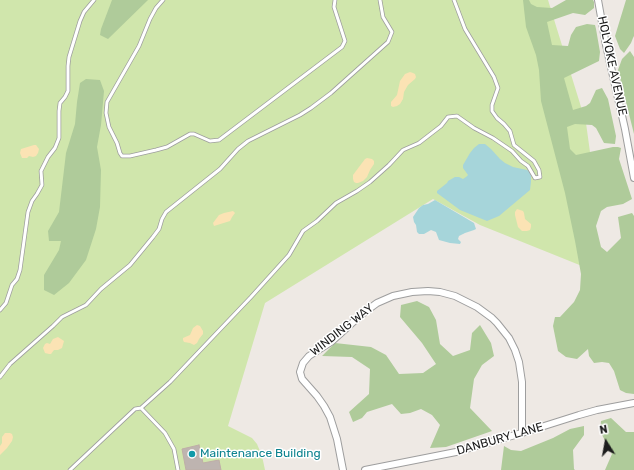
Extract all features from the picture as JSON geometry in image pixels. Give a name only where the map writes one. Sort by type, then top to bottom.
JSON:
[{"type":"street","name":"HOLYOKE AVENUE","points":[[598,0],[634,178]]},
{"type":"street","name":"WINDING WAY","points":[[343,470],[337,439],[330,417],[317,396],[302,379],[300,372],[303,363],[309,356],[331,342],[362,314],[378,302],[393,296],[412,292],[440,292],[455,296],[477,307],[492,318],[509,338],[519,362],[522,382],[522,433]]},
{"type":"street","name":"DANBURY LANE","points":[[365,470],[475,448],[579,415],[634,403]]},
{"type":"lane","points":[[0,310],[6,303],[12,285],[17,279],[20,270],[28,212],[42,185],[41,171],[48,157],[55,148],[59,138],[60,103],[68,92],[68,66],[70,57],[80,21],[84,12],[94,0]]},
{"type":"lane","points":[[163,0],[156,8],[139,46],[107,102],[106,113],[109,127],[122,156],[130,156],[167,147],[190,134],[194,134],[210,141],[219,140],[342,47],[345,41],[334,7],[335,0]]},
{"type":"lane","points":[[0,377],[10,364],[62,317],[86,305],[130,265],[159,229],[166,212],[220,169],[238,148],[248,141],[300,115],[310,108],[331,92],[388,42],[392,32],[383,17],[380,0]]},
{"type":"lane","points":[[70,470],[135,409],[141,408],[181,372],[289,256],[303,231],[317,221],[336,203],[370,182],[403,150],[419,143],[441,126],[448,117],[457,116],[474,128],[494,138],[528,166],[535,178],[540,177],[539,170],[534,160],[514,145],[510,132],[492,111],[492,105],[498,88],[494,77],[465,28],[454,0]]},
{"type":"lane","points":[[141,408],[165,432],[174,449],[178,470]]},
{"type":"green space","points":[[0,0],[548,0],[586,123],[597,203],[582,266],[480,225],[433,199],[265,303],[228,426],[252,438],[257,444],[262,456],[265,470],[0,470]]},
{"type":"green space","points":[[112,0],[148,0],[108,39],[100,35]]},
{"type":"green space","points":[[523,0],[529,0],[531,4],[537,7],[552,8],[566,0],[593,0],[594,2],[594,8],[585,15],[573,13],[547,22],[552,45],[568,46],[571,35],[576,27],[587,24],[595,25],[596,29],[600,52],[599,61],[564,78],[573,110],[586,106],[590,103],[596,90],[602,88],[608,99],[616,136],[615,144],[604,143],[596,128],[592,125],[575,124],[567,127],[570,149],[576,155],[613,147],[621,148],[619,159],[632,199],[623,204],[607,207],[601,211],[596,226],[601,247],[607,252],[621,238],[618,217],[632,213],[634,216],[634,394],[626,393],[620,390],[614,371],[609,363],[594,363],[589,356],[588,349],[577,359],[566,357],[558,351],[553,326],[555,317],[560,317],[574,302],[580,290],[581,274],[565,193],[541,101],[539,70],[536,55],[526,27]]},
{"type":"green space","points":[[626,0],[634,0],[634,36],[624,53],[620,49],[615,36]]},
{"type":"green space","points":[[630,51],[634,57],[634,134],[618,70],[622,59]]},
{"type":"green space","points":[[86,79],[100,80],[104,91],[101,125],[97,147],[101,170],[100,207],[96,229],[86,260],[69,283],[54,295],[44,290],[44,275],[59,250],[61,241],[49,241],[48,231],[59,212],[66,153],[75,124],[80,83]]},
{"type":"green space","points":[[417,301],[429,307],[436,320],[440,344],[453,356],[470,350],[472,333],[480,325],[491,343],[494,356],[482,365],[474,379],[470,408],[492,431],[446,447],[430,448],[440,425],[432,415],[421,409],[410,413],[401,414],[392,404],[367,412],[362,418],[353,422],[349,412],[369,394],[370,369],[352,357],[322,356],[335,343],[371,347],[386,355],[399,374],[423,373],[436,364],[422,343],[400,317],[401,305]]},
{"type":"green space","points":[[611,418],[626,432],[634,432],[634,470],[605,470],[612,454],[600,431],[601,421]]},
{"type":"green space","points":[[584,426],[584,435],[573,450],[575,470],[501,470],[504,446],[511,450],[521,451],[553,438],[570,429]]},
{"type":"sand","points":[[410,72],[415,74],[415,79],[408,85],[400,104],[393,107],[391,106],[391,102],[397,95],[400,81],[405,74]]},
{"type":"sand","points":[[36,145],[39,149],[36,156],[22,158],[20,153],[21,149]]},
{"type":"sand","points":[[367,158],[372,159],[374,164],[367,177],[363,181],[356,183],[354,182],[353,175]]},
{"type":"sand","points":[[517,209],[523,211],[525,219],[531,224],[530,230],[522,231],[518,227],[515,215]]},
{"type":"sand","points":[[233,211],[235,213],[230,221],[214,226],[213,223],[219,215]]},
{"type":"sand","points":[[197,325],[200,326],[203,334],[197,343],[194,345],[184,342],[183,338],[190,335],[193,328]]},
{"type":"sand","points":[[58,337],[64,341],[62,348],[54,350],[51,354],[45,353],[43,348],[45,344],[50,344],[53,339]]},
{"type":"sand","points":[[5,433],[12,434],[13,437],[7,448],[0,455],[2,437]]},
{"type":"water","points":[[479,144],[485,144],[505,163],[513,167],[527,170],[530,172],[531,176],[530,190],[499,216],[487,221],[460,210],[437,193],[437,191],[448,181],[455,177],[463,179],[468,175],[463,168],[463,165],[470,153]]},
{"type":"water","points":[[435,200],[474,223],[476,229],[459,236],[458,239],[461,242],[460,244],[439,240],[436,232],[431,230],[424,234],[419,234],[417,232],[413,217],[419,208]]},
{"type":"building","name":"Maintenance Building","points":[[199,445],[203,463],[219,460],[221,470],[186,470],[182,449]]},
{"type":"place","name":"Maintenance Building","points":[[192,454]]}]
